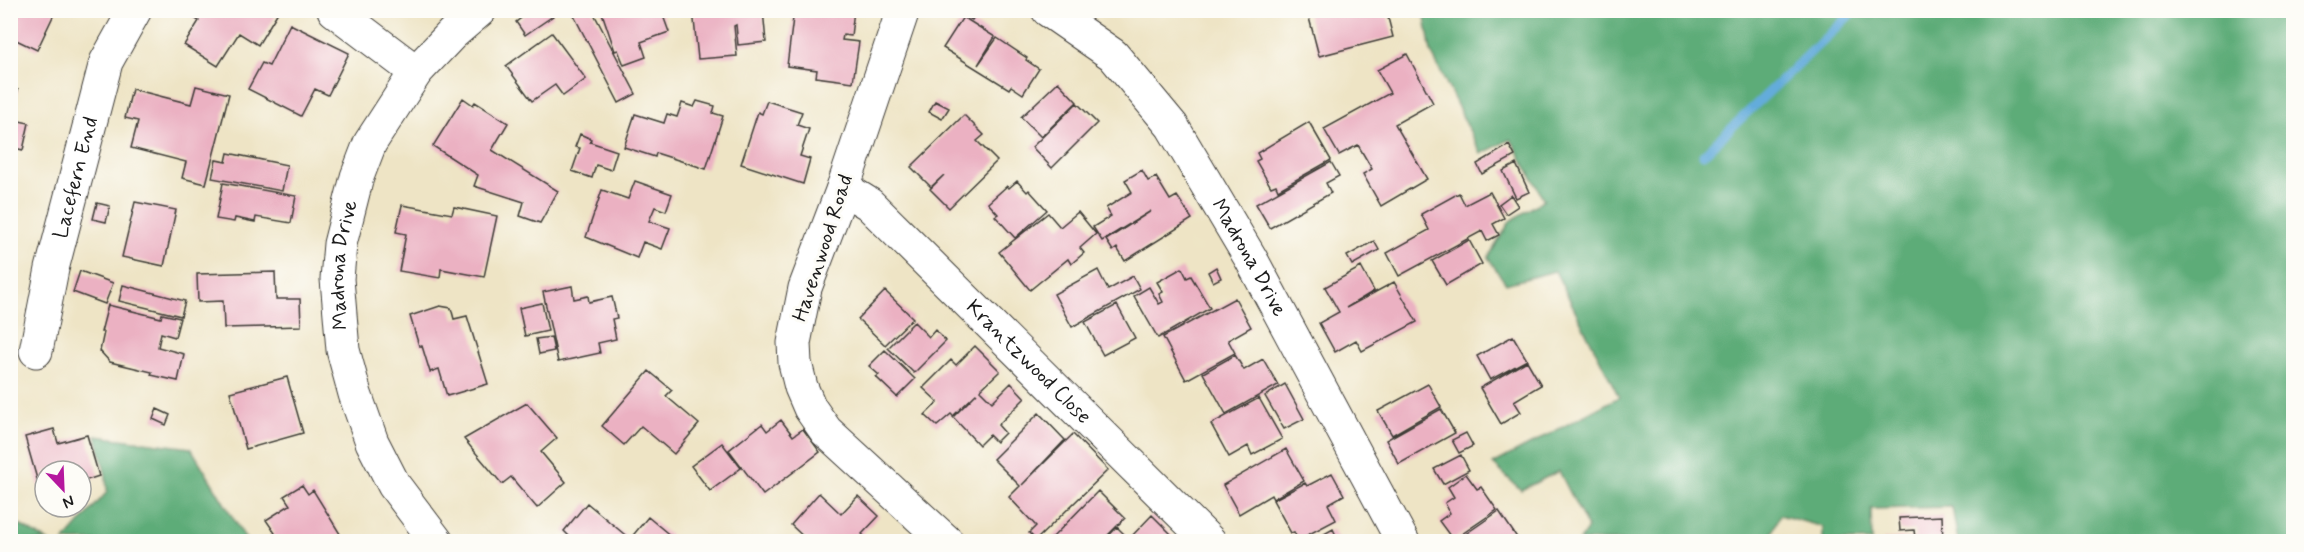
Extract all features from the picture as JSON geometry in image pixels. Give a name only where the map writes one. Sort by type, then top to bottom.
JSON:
[{"type":"street","name":"Lacefern End","points":[[36,351],[52,269],[106,62],[135,10]]},
{"type":"street","points":[[334,10],[416,72]]},
{"type":"street","name":"Madrona Drive","points":[[437,542],[394,485],[372,442],[343,350],[337,279],[340,244],[357,177],[370,143],[416,72],[452,34],[480,10]]},
{"type":"street","name":"Havenwood Road","points":[[903,10],[843,188],[805,288],[794,343],[795,363],[801,387],[810,408],[826,431],[947,542]]},
{"type":"street","name":"Madrona Drive","points":[[1048,10],[1113,56],[1172,126],[1251,259],[1403,542]]},
{"type":"street","name":"Krantzwood Close","points":[[843,188],[869,204],[1210,542]]},
{"type":"green space","points":[[1424,11],[2293,11],[2293,541],[1958,541],[1952,507],[1871,509],[1872,541],[1823,541],[1823,527],[1780,515],[1768,541],[1579,541],[1588,528],[1559,471],[1521,490],[1493,464],[1619,397],[1555,271],[1506,284],[1488,258],[1510,221],[1544,200],[1511,139],[1481,154],[1431,52]]},
{"type":"green space","points":[[96,436],[191,448],[247,541],[64,541],[83,519],[93,519],[93,508],[107,492],[106,476]]},
{"type":"green space","points":[[11,520],[48,541],[11,541]]},
{"type":"building","points":[[10,10],[56,10],[37,50],[10,37]]},
{"type":"building","points":[[190,10],[276,10],[278,12],[258,45],[239,33],[218,66],[184,45],[199,21],[188,14]]},
{"type":"building","points":[[532,10],[550,10],[553,16],[525,35],[516,22]]},
{"type":"building","points":[[571,10],[592,10],[636,94],[619,103]]},
{"type":"building","points":[[601,10],[661,10],[669,32],[641,42],[646,57],[624,65],[618,50],[615,51]]},
{"type":"building","points":[[693,10],[763,10],[766,42],[738,45],[736,25],[734,26],[737,56],[698,59]]},
{"type":"building","points":[[794,10],[854,10],[851,36],[843,35],[842,40],[859,42],[853,82],[816,77],[817,70],[787,66]]},
{"type":"building","points":[[955,10],[983,10],[979,17],[975,15],[972,20]]},
{"type":"building","points":[[1307,10],[1386,10],[1393,37],[1319,56]]},
{"type":"building","points":[[963,17],[995,37],[978,65],[997,38],[1039,69],[1023,94],[1011,86],[1009,89],[943,48]]},
{"type":"building","points":[[290,24],[349,53],[328,95],[315,89],[301,116],[248,89],[262,63],[269,66]]},
{"type":"building","points":[[552,33],[586,79],[563,96],[555,85],[532,101],[506,66]]},
{"type":"building","points":[[1407,54],[1433,103],[1395,124],[1427,179],[1381,206],[1363,174],[1372,169],[1358,145],[1339,155],[1324,129],[1390,93],[1377,70]]},
{"type":"building","points":[[1058,82],[1077,102],[1041,137],[1021,117]]},
{"type":"building","points":[[196,86],[229,94],[206,184],[182,178],[186,162],[131,148],[138,121],[125,118],[132,89],[191,104]]},
{"type":"building","points":[[10,89],[18,90],[11,116],[10,116]]},
{"type":"building","points":[[463,98],[473,105],[475,102],[508,123],[492,150],[558,191],[540,223],[520,216],[524,202],[474,186],[478,175],[433,146]]},
{"type":"building","points":[[697,101],[715,106],[713,113],[723,116],[706,169],[656,153],[655,157],[624,147],[635,114],[664,123],[667,114],[677,117],[682,103],[694,107]]},
{"type":"building","points":[[767,101],[802,112],[797,125],[809,129],[800,156],[810,159],[803,184],[741,164],[758,112],[762,114]]},
{"type":"building","points":[[935,101],[949,108],[942,119],[929,112]]},
{"type":"building","points":[[1077,103],[1097,123],[1052,168],[1032,147]]},
{"type":"building","points":[[964,115],[984,135],[977,141],[997,161],[949,208],[930,189],[944,175],[931,187],[911,167]]},
{"type":"building","points":[[10,119],[29,123],[23,150],[10,147]]},
{"type":"building","points":[[1309,122],[1331,160],[1278,190],[1276,185],[1271,187],[1256,161],[1260,159],[1257,153]]},
{"type":"building","points":[[580,134],[591,139],[590,142],[617,151],[611,170],[596,165],[592,178],[572,171],[580,148],[575,147]]},
{"type":"building","points":[[1509,145],[1515,156],[1482,174],[1477,164]]},
{"type":"building","points":[[228,153],[287,165],[282,191],[212,178],[216,160],[226,162]]},
{"type":"building","points":[[1331,162],[1339,176],[1326,183],[1331,193],[1270,228],[1256,204]]},
{"type":"building","points":[[1516,164],[1529,192],[1516,198],[1503,171]]},
{"type":"building","points":[[1142,170],[1148,181],[1156,177],[1170,200],[1177,196],[1192,219],[1125,261],[1117,248],[1113,251],[1106,240],[1151,211],[1102,241],[1093,227],[1111,216],[1106,208],[1132,192],[1125,180]]},
{"type":"building","points":[[635,181],[672,194],[666,211],[655,207],[649,221],[670,228],[662,249],[643,242],[637,258],[586,237],[602,190],[628,199]]},
{"type":"building","points":[[1017,181],[1027,192],[1029,190],[1047,210],[1015,238],[995,216],[998,214],[988,203],[1007,186],[1009,188]]},
{"type":"building","points":[[223,183],[296,196],[291,223],[256,217],[255,222],[235,218],[234,222],[216,219]]},
{"type":"building","points":[[1490,192],[1504,218],[1493,224],[1499,235],[1487,241],[1482,231],[1399,276],[1387,253],[1429,230],[1421,214],[1459,193],[1465,205]]},
{"type":"building","points":[[1511,195],[1518,206],[1506,214],[1499,204]]},
{"type":"building","points":[[135,202],[176,210],[164,266],[122,257]]},
{"type":"building","points":[[97,203],[110,206],[106,222],[93,219]]},
{"type":"building","points":[[402,205],[452,214],[454,207],[497,216],[484,277],[441,269],[440,278],[399,271],[406,234],[396,232]]},
{"type":"building","points":[[1078,212],[1096,234],[1080,248],[1084,253],[1071,264],[1068,259],[1030,290],[999,252],[1048,213],[1060,227]]},
{"type":"building","points":[[1469,240],[1482,264],[1446,285],[1432,261]]},
{"type":"building","points":[[1374,241],[1379,250],[1352,265],[1347,256]]},
{"type":"building","points":[[1216,267],[1221,278],[1213,282],[1208,272]]},
{"type":"building","points":[[1361,267],[1374,291],[1346,308],[1394,282],[1417,322],[1362,351],[1356,340],[1335,352],[1319,323],[1339,312],[1325,287]]},
{"type":"building","points":[[1182,268],[1187,278],[1191,276],[1210,308],[1158,338],[1134,296],[1149,287],[1159,304],[1163,302],[1159,294],[1163,292],[1157,282]]},
{"type":"building","points":[[1098,270],[1108,290],[1133,276],[1140,289],[1072,327],[1054,294]]},
{"type":"building","points":[[80,271],[113,283],[105,304],[73,292]]},
{"type":"building","points":[[275,272],[276,299],[300,299],[301,326],[224,328],[223,301],[198,302],[197,274]]},
{"type":"building","points":[[123,285],[185,301],[181,316],[119,301]]},
{"type":"building","points":[[572,286],[574,299],[588,296],[589,302],[612,297],[617,318],[612,319],[616,339],[598,343],[600,353],[558,362],[543,292]]},
{"type":"building","points":[[885,291],[913,318],[885,345],[858,319]]},
{"type":"building","points":[[1235,298],[1251,327],[1228,340],[1235,353],[1186,380],[1163,337]]},
{"type":"building","points":[[542,303],[548,331],[525,336],[519,308]]},
{"type":"building","points":[[108,305],[161,318],[162,314],[180,318],[175,337],[161,333],[158,347],[184,354],[178,381],[110,362],[100,351],[104,332],[101,332]]},
{"type":"building","points":[[1117,305],[1135,338],[1103,355],[1085,322]]},
{"type":"building","points":[[440,306],[451,308],[454,319],[467,316],[488,384],[447,396],[439,369],[430,372],[410,316]]},
{"type":"building","points":[[914,322],[929,337],[935,330],[946,341],[914,373],[888,348]]},
{"type":"building","points":[[1513,336],[1527,360],[1490,380],[1477,356]]},
{"type":"building","points":[[551,337],[554,351],[539,354],[536,339]]},
{"type":"building","points":[[975,346],[1000,371],[980,390],[992,402],[1011,383],[1025,398],[998,425],[1005,433],[996,442],[989,435],[979,445],[953,417],[977,393],[953,416],[951,414],[937,426],[925,415],[938,402],[923,388],[951,360],[956,365]]},
{"type":"building","points":[[885,350],[915,379],[897,397],[876,377],[879,375],[869,366]]},
{"type":"building","points":[[1235,355],[1244,370],[1263,359],[1278,385],[1226,414],[1203,373]]},
{"type":"building","points":[[1527,361],[1541,385],[1514,401],[1521,412],[1501,424],[1480,388]]},
{"type":"building","points":[[649,371],[672,390],[666,396],[699,424],[674,454],[641,426],[624,445],[602,426]]},
{"type":"building","points":[[287,377],[303,433],[246,449],[230,392]]},
{"type":"building","points":[[1285,384],[1304,419],[1284,429],[1265,396]]},
{"type":"building","points":[[1428,384],[1441,407],[1392,435],[1378,411]]},
{"type":"building","points":[[1259,398],[1282,439],[1252,455],[1248,446],[1229,457],[1211,424]]},
{"type":"building","points":[[527,403],[557,438],[541,452],[566,482],[537,508],[511,477],[502,484],[464,439]]},
{"type":"building","points":[[157,409],[170,415],[166,425],[153,419]]},
{"type":"building","points":[[1441,409],[1455,433],[1399,464],[1386,440]]},
{"type":"building","points":[[1039,413],[1065,440],[1022,485],[1073,434],[1108,470],[1036,540],[1029,533],[1036,526],[1009,497],[1020,486],[993,459]]},
{"type":"building","points":[[781,420],[793,436],[803,429],[820,452],[763,495],[729,450],[762,424],[767,431]]},
{"type":"building","points":[[54,429],[58,443],[87,435],[99,476],[93,478],[93,459],[33,459],[33,465],[25,437]]},
{"type":"building","points":[[1466,433],[1473,446],[1459,453],[1452,440]]},
{"type":"building","points":[[722,443],[741,468],[710,491],[691,466]]},
{"type":"building","points":[[1286,449],[1304,481],[1273,499],[1271,495],[1239,514],[1223,485]]},
{"type":"building","points":[[1461,455],[1469,470],[1443,484],[1434,469]]},
{"type":"building","points":[[1332,473],[1344,495],[1328,504],[1336,520],[1298,540],[1294,532],[1291,533],[1273,500],[1305,483],[1307,486]]},
{"type":"building","points":[[1466,474],[1477,489],[1481,487],[1497,510],[1453,540],[1439,521],[1450,513],[1445,503],[1454,497],[1448,487]]},
{"type":"building","points":[[302,485],[308,494],[313,490],[345,542],[270,542],[268,538],[275,533],[266,520],[290,505],[284,496]]},
{"type":"building","points":[[1098,491],[1125,518],[1101,542],[1052,542],[1050,540]]},
{"type":"building","points":[[819,493],[841,514],[858,496],[879,516],[862,534],[870,542],[809,542],[791,525]]},
{"type":"building","points":[[587,503],[630,539],[648,517],[678,542],[575,542],[564,531]]},
{"type":"building","points":[[1499,511],[1520,542],[1454,542]]},
{"type":"building","points":[[1152,515],[1174,537],[1169,542],[1103,542],[1117,527],[1129,539]]},
{"type":"building","points":[[1942,516],[1943,542],[1884,542],[1884,539],[1915,538],[1914,530],[1900,531],[1899,518]]},
{"type":"building","points":[[1333,529],[1339,542],[1310,542]]},
{"type":"waterway","points":[[1703,155],[1855,10]]}]
